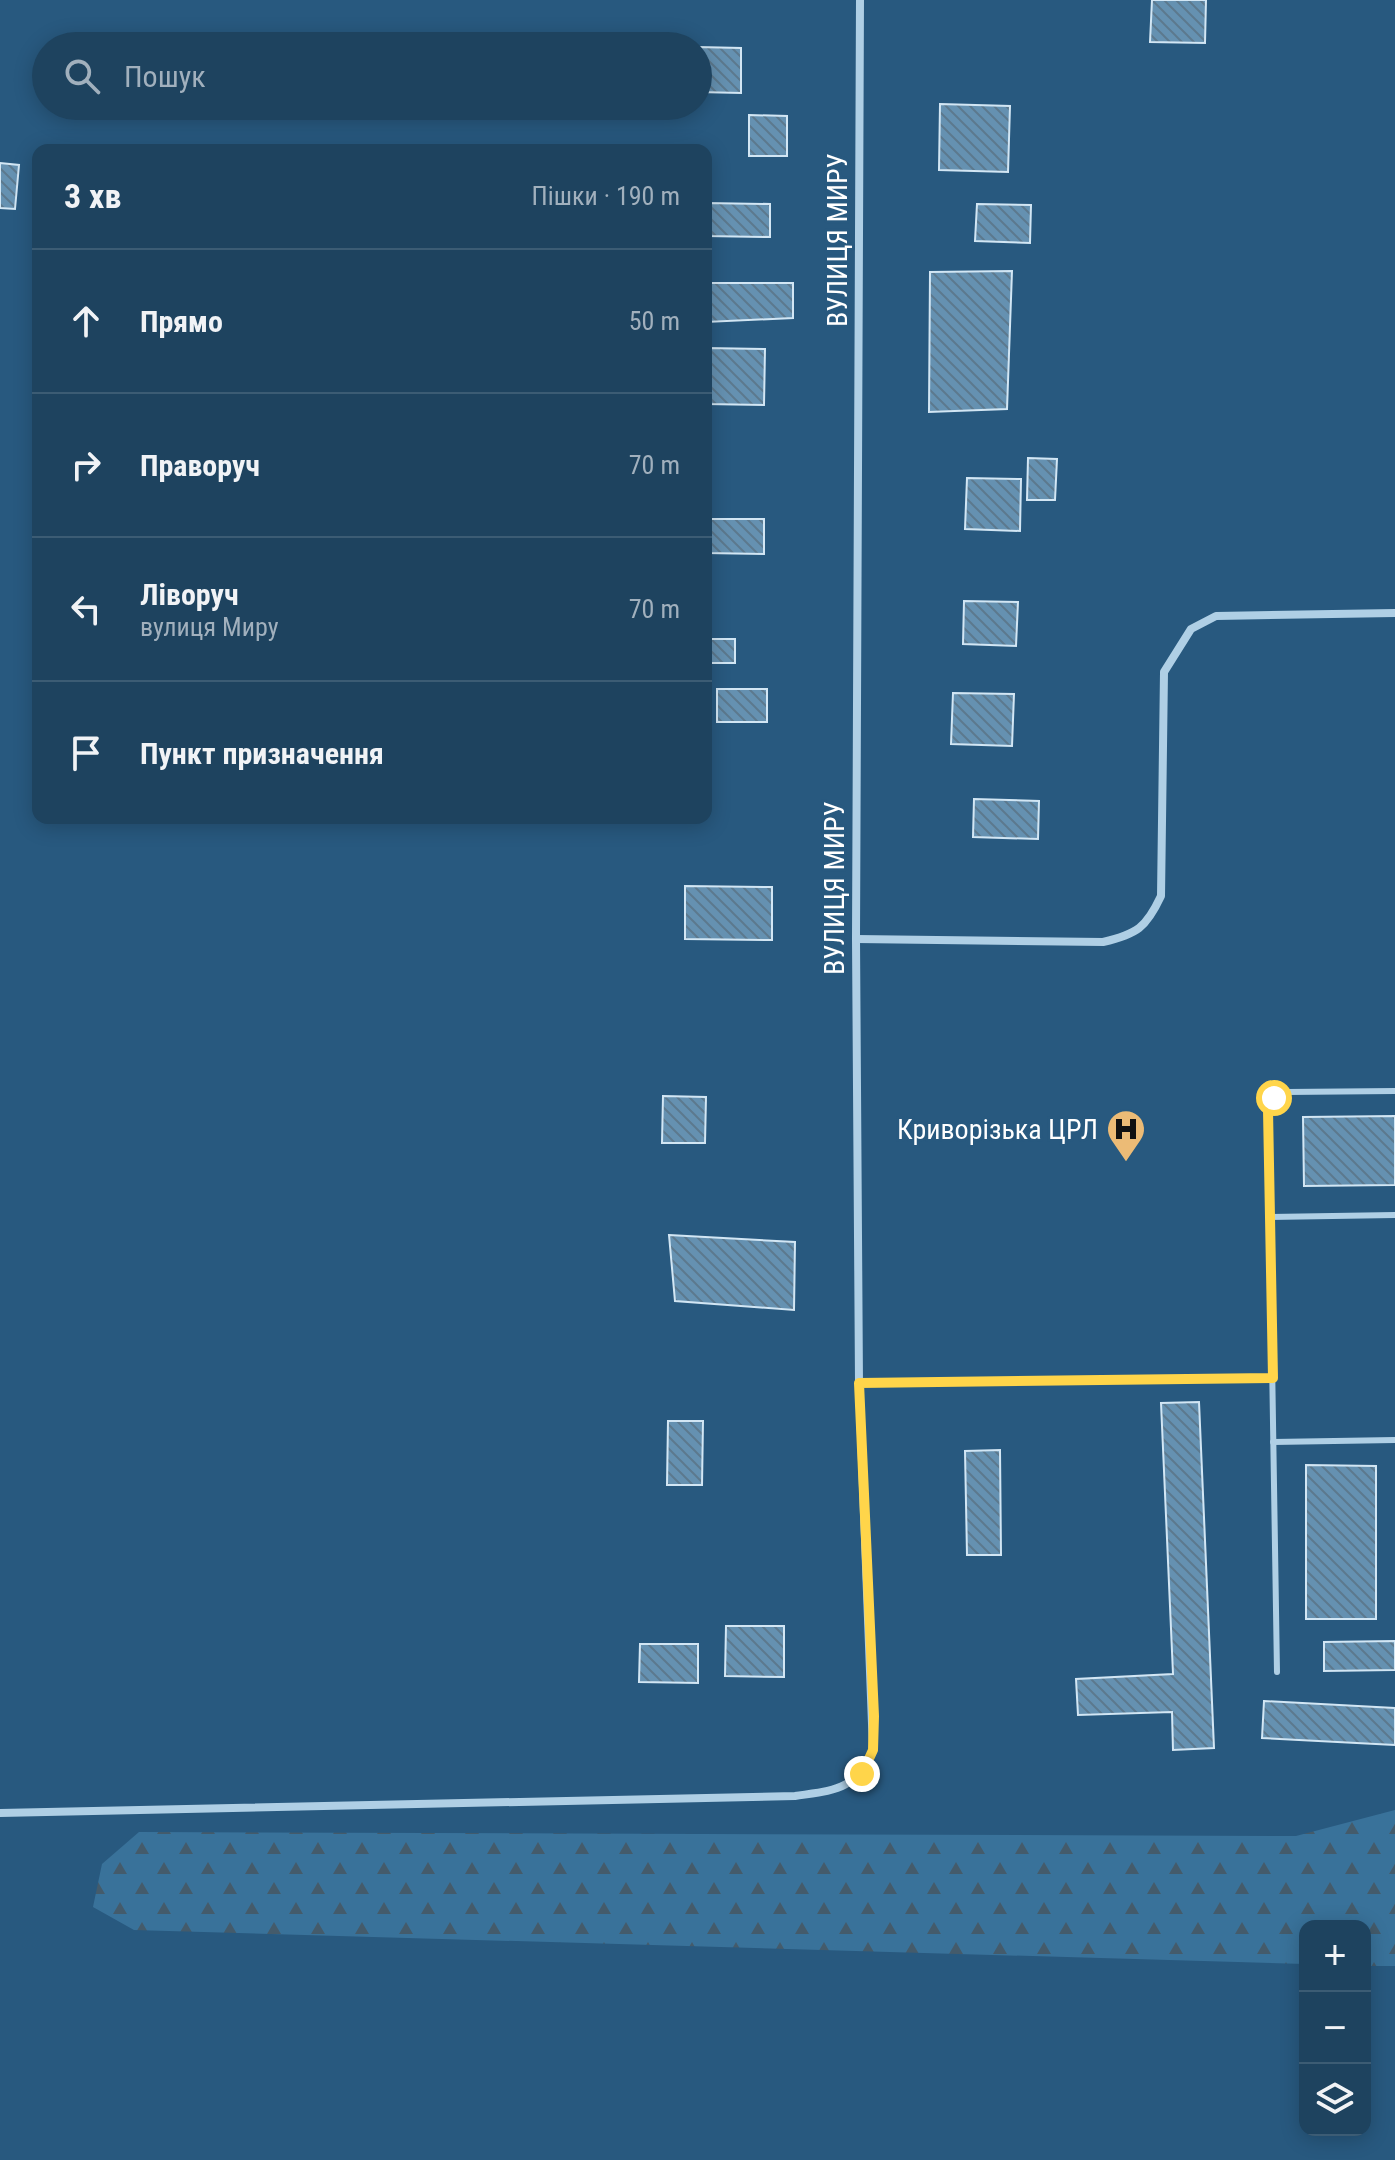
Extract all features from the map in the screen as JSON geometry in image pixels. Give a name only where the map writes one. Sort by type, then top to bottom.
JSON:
[{"type":"street","name":"ВУЛИЦЯ МИРУ","points":[[0,1813],[795,1796],[841,1789],[862,1774],[873,1750],[874,1716],[859,1383],[856,939],[860,0]]},
{"type":"street","points":[[856,939],[1103,942],[1129,936],[1150,921],[1161,896],[1164,672],[1191,629],[1216,616],[1395,613]]},
{"type":"lane","points":[[1277,1672],[1268,1110],[1274,1098],[1286,1092],[1395,1091]]},
{"type":"lane","points":[[1270,1217],[1395,1215]]},
{"type":"lane","points":[[859,1383],[1273,1378]]},
{"type":"lane","points":[[1273,1442],[1395,1440]]},
{"type":"green space","points":[[1395,1810],[1395,1966],[1371,1966],[1371,1920],[1299,1920],[1299,1964],[134,1930],[93,1907],[102,1864],[139,1832],[1296,1836]]},
{"type":"building","points":[[1152,0],[1206,0],[1205,43],[1150,42]]},
{"type":"building","points":[[712,47],[741,48],[741,93],[712,92]]},
{"type":"building","points":[[940,104],[1010,106],[1008,172],[939,170]]},
{"type":"building","points":[[749,115],[787,116],[787,156],[749,156]]},
{"type":"building","points":[[0,163],[19,165],[15,209],[0,208]]},
{"type":"building","points":[[712,203],[770,204],[770,237],[712,236]]},
{"type":"building","points":[[977,204],[1031,205],[1030,243],[975,241]]},
{"type":"building","points":[[1012,271],[1007,409],[929,412],[930,272]]},
{"type":"building","points":[[712,283],[793,283],[793,318],[712,322]]},
{"type":"building","points":[[712,348],[765,349],[764,405],[712,404]]},
{"type":"building","points":[[1028,458],[1057,459],[1055,500],[1027,500]]},
{"type":"building","points":[[967,478],[1021,479],[1020,531],[965,529]]},
{"type":"building","points":[[712,519],[764,519],[764,554],[712,553]]},
{"type":"building","points":[[964,601],[1018,602],[1016,646],[963,644]]},
{"type":"building","points":[[712,639],[735,639],[735,663],[712,663]]},
{"type":"building","points":[[717,689],[767,689],[767,722],[717,722]]},
{"type":"building","points":[[953,693],[1014,694],[1012,746],[951,744]]},
{"type":"building","points":[[974,799],[1039,801],[1038,839],[973,837]]},
{"type":"building","points":[[685,886],[772,887],[772,940],[685,939]]},
{"type":"building","points":[[663,1096],[706,1097],[705,1143],[662,1143]]},
{"type":"building","points":[[1395,1116],[1395,1185],[1304,1186],[1303,1117]]},
{"type":"building","points":[[669,1235],[795,1242],[794,1310],[675,1301]]},
{"type":"building","points":[[1199,1402],[1214,1748],[1173,1750],[1172,1712],[1078,1715],[1076,1679],[1173,1674],[1161,1403]]},
{"type":"building","points":[[668,1421],[703,1421],[702,1485],[667,1485]]},
{"type":"building","points":[[1000,1450],[1001,1555],[967,1555],[965,1451]]},
{"type":"building","points":[[1306,1465],[1376,1466],[1376,1619],[1306,1619]]},
{"type":"building","points":[[726,1626],[784,1626],[784,1677],[725,1676]]},
{"type":"building","points":[[1395,1641],[1395,1670],[1324,1671],[1324,1642]]},
{"type":"building","points":[[640,1644],[698,1644],[698,1683],[639,1682]]},
{"type":"building","points":[[1264,1701],[1395,1708],[1395,1745],[1262,1738]]},
{"type":"place","name":"Криворізька ЦРЛ","points":[[1126,1163]]},
{"type":"route","points":[[862,1774],[873,1750],[874,1716],[859,1383],[1273,1378],[1268,1110],[1274,1098]]}]
